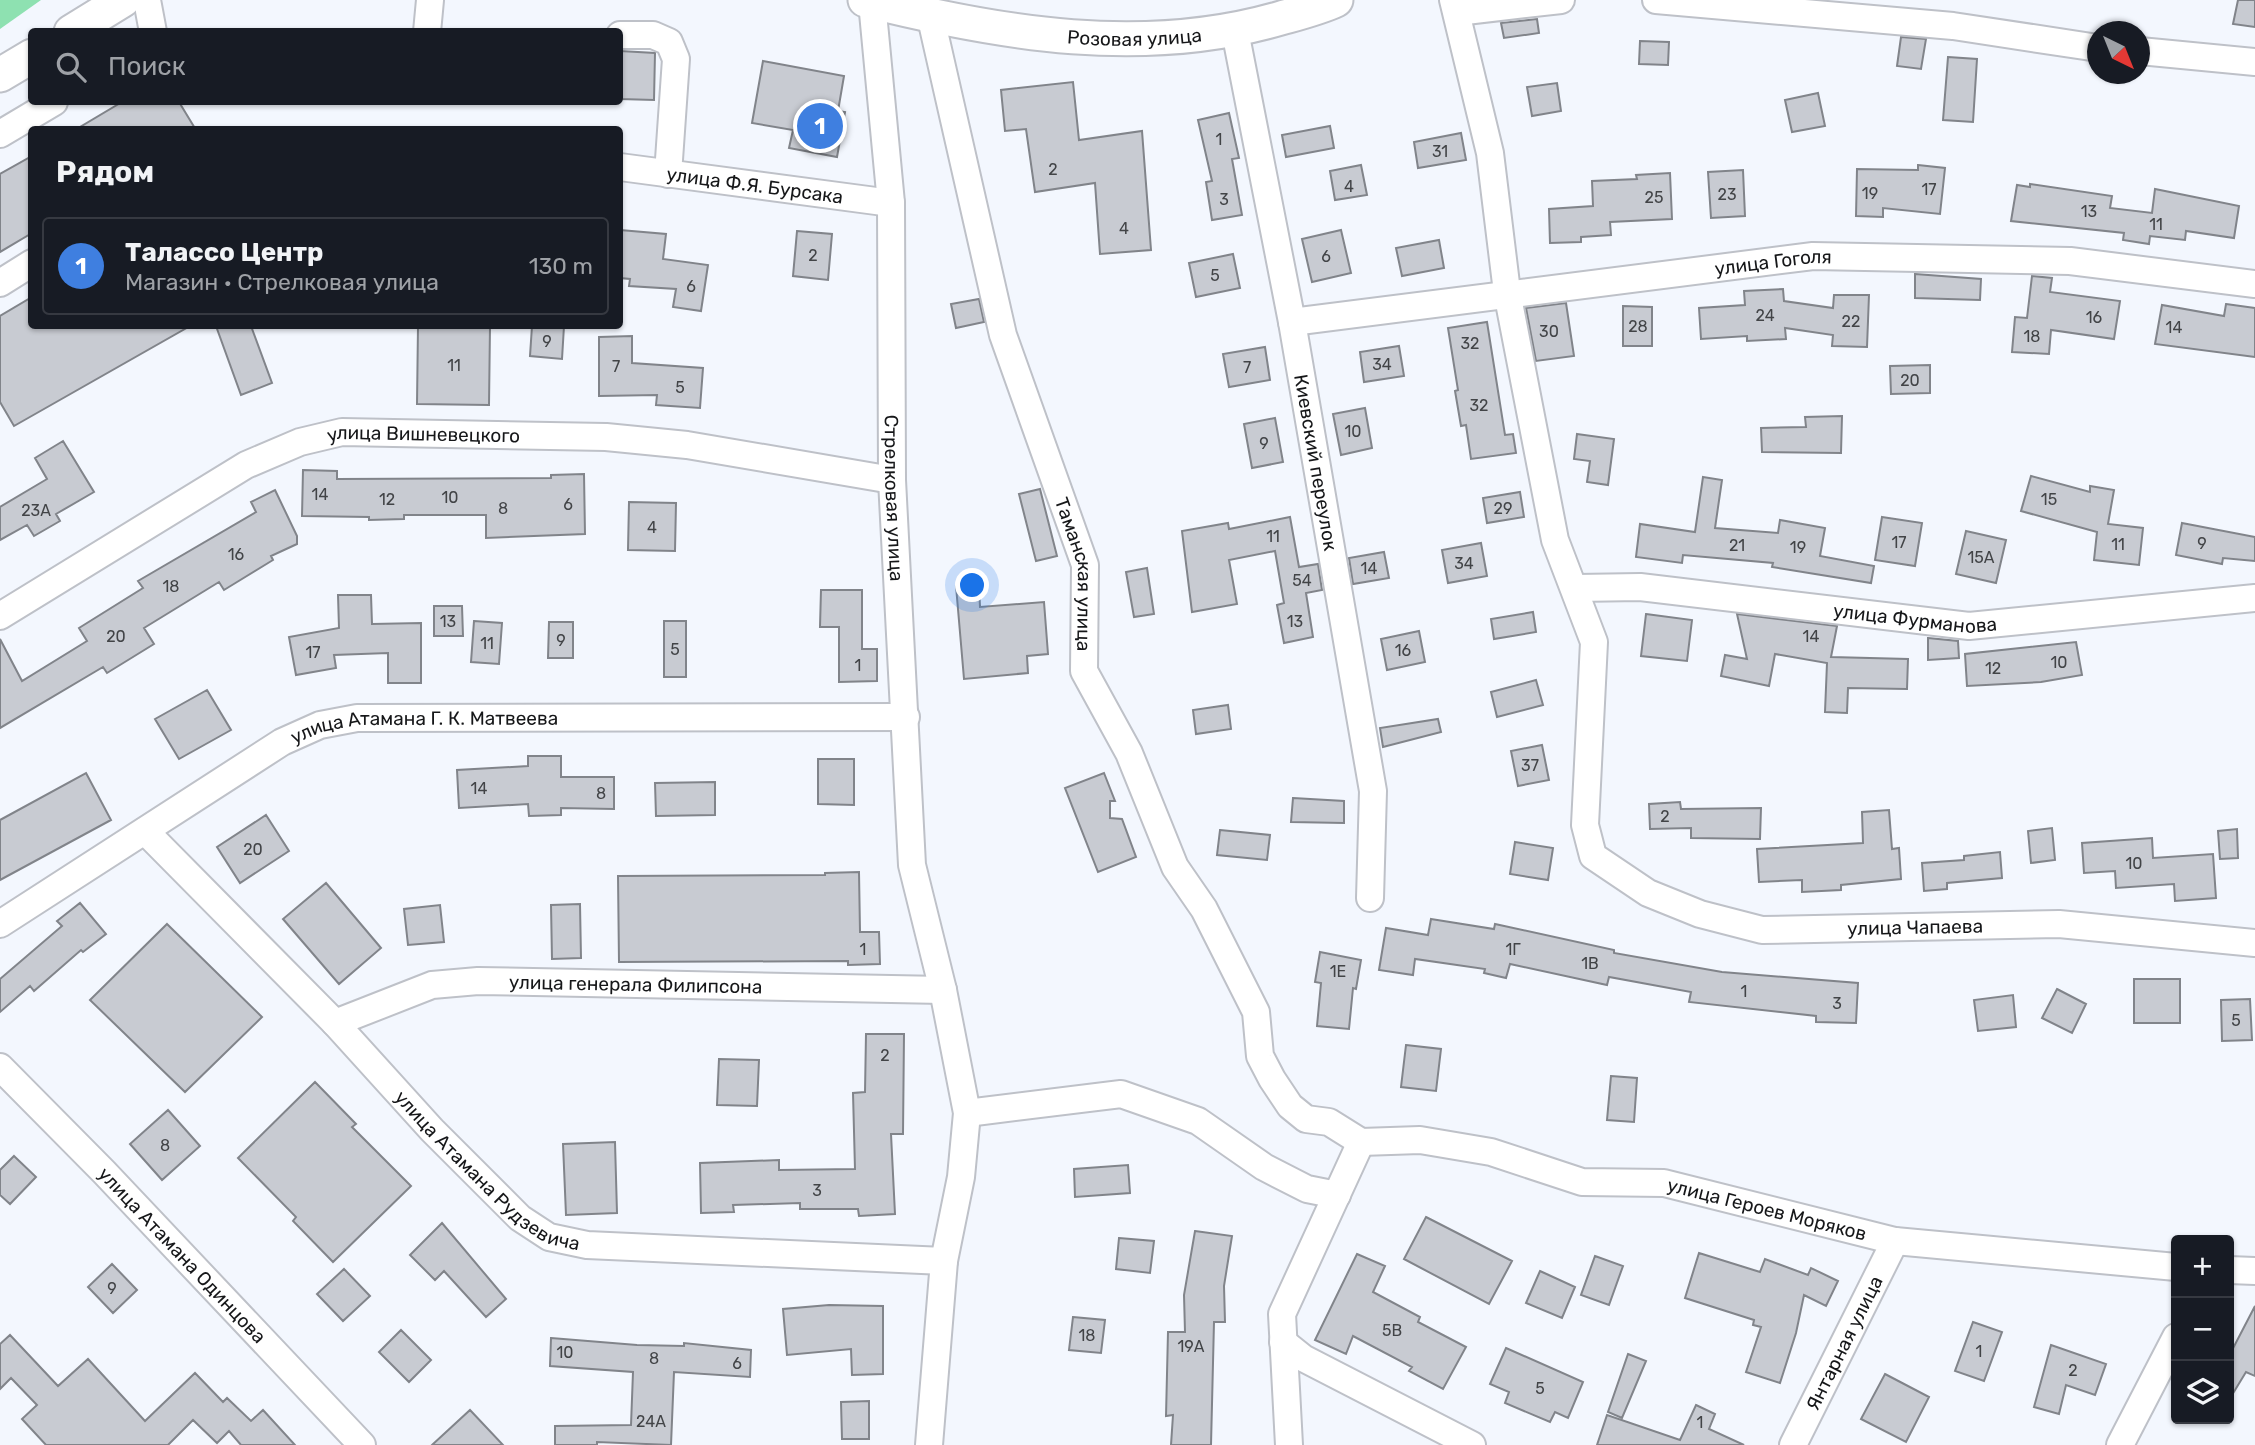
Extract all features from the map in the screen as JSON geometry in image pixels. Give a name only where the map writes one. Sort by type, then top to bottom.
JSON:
[{"type":"main road","points":[[78,28],[123,0]]},
{"type":"main road","name":"Розовая улица","points":[[869,1],[984,27],[1127,41],[1235,32],[1336,0]]},
{"type":"main road","points":[[0,75],[28,58]]},
{"type":"street","points":[[147,0],[152,28]]},
{"type":"street","points":[[427,28],[430,0]]},
{"type":"street","points":[[1562,0],[1455,6],[1490,153],[1507,292],[1555,540],[1576,588]]},
{"type":"street","points":[[1656,0],[1953,26],[2087,46]]},
{"type":"street","name":"Стрелковая улица","points":[[869,1],[891,203],[892,480],[912,865],[943,990],[967,1113],[961,1177],[944,1261],[929,1445]]},
{"type":"street","name":"Таманская улица","points":[[930,14],[1003,335],[1085,565],[1084,671],[1129,753],[1175,867],[1204,909],[1256,1012],[1260,1056],[1272,1080],[1290,1106],[1306,1119],[1329,1122],[1361,1142]]},
{"type":"street","name":"Киевский переулок","points":[[1235,32],[1292,322],[1373,791],[1370,898]]},
{"type":"street","points":[[623,35],[653,35],[669,42],[676,59],[668,174]]},
{"type":"street","points":[[2150,52],[2255,62]]},
{"type":"street","points":[[0,134],[49,105]]},
{"type":"street","name":"улица Ф.Я. Бурсака","points":[[623,167],[891,203]]},
{"type":"street","name":"улица Гоголя","points":[[1292,322],[1507,292],[1813,256],[2070,261],[2255,284]]},
{"type":"street","points":[[0,283],[28,266]]},
{"type":"street","name":"улица Вишневецкого","points":[[0,616],[246,465],[300,442],[342,432],[606,438],[687,445],[892,480]]},
{"type":"street","name":"улица Фурманова","points":[[1576,588],[1640,587],[1969,626],[2255,598]]},
{"type":"street","name":"улица Чапаева","points":[[1576,588],[1594,642],[1585,825],[1593,856],[1648,893],[1700,915],[1762,930],[2059,924],[2255,943]]},
{"type":"street","name":"улица Атамана Г. К. Матвеева","points":[[0,924],[282,742],[320,725],[357,718],[906,717]]},
{"type":"street","name":"улица Атамана Рудзевича","points":[[145,831],[335,1023],[483,1182],[520,1218],[549,1237],[587,1245],[944,1261]]},
{"type":"street","name":"улица генерала Филипсона","points":[[335,1023],[432,985],[478,981],[943,990]]},
{"type":"street","name":"улица Атамана Одинцова","points":[[0,1068],[104,1172],[362,1445]]},
{"type":"street","points":[[967,1113],[1121,1094],[1198,1121],[1264,1167],[1307,1189],[1337,1195]]},
{"type":"street","name":"улица Героев Моряков","points":[[1361,1142],[1420,1140],[1490,1152],[1582,1182],[1664,1183],[1895,1241],[2171,1267]]},
{"type":"street","points":[[1289,1445],[1282,1314],[1361,1142]]},
{"type":"street","name":"Янтарная улица","points":[[1793,1445],[1895,1241]]},
{"type":"street","points":[[2234,1270],[2255,1271]]},
{"type":"street","points":[[1283,1342],[1303,1358],[1472,1445]]},
{"type":"street","points":[[2120,1445],[2171,1348]]},
{"type":"green space","points":[[0,0],[41,0],[0,29]]},
{"type":"building","points":[[2238,0],[2255,0],[2255,27],[2233,24]]},
{"type":"building","points":[[1537,19],[1539,33],[1504,38],[1501,23]]},
{"type":"building","points":[[1901,37],[1926,39],[1921,69],[1897,66]]},
{"type":"building","points":[[1640,41],[1669,42],[1668,65],[1639,64]]},
{"type":"building","points":[[623,51],[655,53],[654,100],[623,99]]},
{"type":"building","points":[[1948,57],[1977,59],[1973,122],[1943,120]]},
{"type":"building","points":[[763,61],[844,76],[838,111],[845,112],[837,157],[789,148],[793,130],[752,123]]},
{"type":"building","points":[[1073,82],[1079,140],[1142,131],[1151,250],[1100,254],[1095,183],[1035,192],[1026,129],[1005,131],[1001,90]]},
{"type":"building","points":[[1557,83],[1561,111],[1532,116],[1527,87]]},
{"type":"building","points":[[1818,93],[1825,126],[1792,132],[1785,100]]},
{"type":"building","points":[[117,105],[181,105],[194,126],[82,126]]},
{"type":"building","points":[[1229,113],[1239,158],[1232,159],[1242,215],[1212,220],[1206,182],[1212,181],[1198,120]]},
{"type":"building","points":[[1330,126],[1334,148],[1286,157],[1282,135]]},
{"type":"building","points":[[1461,133],[1466,160],[1418,168],[1414,142]]},
{"type":"building","points":[[28,158],[28,235],[0,252],[0,174]]},
{"type":"building","points":[[1361,165],[1367,195],[1335,200],[1330,171]]},
{"type":"building","points":[[1918,165],[1945,168],[1940,214],[1883,208],[1883,217],[1856,216],[1857,169],[1918,170]]},
{"type":"building","points":[[1743,170],[1745,216],[1711,218],[1708,172]]},
{"type":"building","points":[[1670,173],[1672,219],[1610,222],[1611,235],[1581,237],[1581,242],[1550,243],[1549,209],[1593,206],[1592,181],[1637,179],[1636,175]]},
{"type":"building","points":[[2030,184],[2112,196],[2110,208],[2152,213],[2155,189],[2239,206],[2234,238],[2186,231],[2185,240],[2150,236],[2149,244],[2123,240],[2124,233],[2011,221],[2017,185],[2030,187]]},
{"type":"building","points":[[623,230],[666,234],[663,259],[708,265],[701,311],[673,307],[676,289],[629,286],[630,279],[623,278]]},
{"type":"building","points":[[1341,230],[1351,273],[1312,282],[1302,239]]},
{"type":"building","points":[[797,231],[832,234],[828,280],[793,276]]},
{"type":"building","points":[[1439,240],[1444,268],[1402,276],[1396,248]]},
{"type":"building","points":[[1233,254],[1240,288],[1196,297],[1189,263]]},
{"type":"building","points":[[1915,274],[1981,279],[1980,300],[1915,298]]},
{"type":"building","points":[[2032,276],[2052,278],[2050,292],[2120,301],[2114,339],[2051,330],[2049,354],[2012,352],[2015,317],[2027,318]]},
{"type":"building","points":[[1783,289],[1784,301],[1833,308],[1834,295],[1869,295],[1867,347],[1832,346],[1833,335],[1785,328],[1786,339],[1747,341],[1747,336],[1701,339],[1699,308],[1745,305],[1744,291]]},
{"type":"building","points":[[28,299],[28,329],[185,329],[14,426],[0,402],[0,316]]},
{"type":"building","points":[[979,299],[984,322],[956,328],[951,304]]},
{"type":"building","points":[[1566,303],[1574,356],[1536,361],[1526,308]]},
{"type":"building","points":[[2226,304],[2255,308],[2255,357],[2155,344],[2162,305],[2224,316]]},
{"type":"building","points":[[1623,306],[1652,307],[1652,346],[1623,346]]},
{"type":"building","points":[[1487,322],[1505,435],[1513,434],[1516,453],[1471,459],[1466,425],[1461,426],[1448,328]]},
{"type":"building","points":[[217,329],[252,329],[272,383],[241,395]]},
{"type":"building","points":[[418,329],[490,329],[489,405],[417,404]]},
{"type":"building","points":[[532,329],[564,329],[562,359],[530,356]]},
{"type":"building","points":[[632,336],[632,363],[703,368],[700,408],[656,405],[657,395],[599,396],[599,337]]},
{"type":"building","points":[[1399,346],[1404,376],[1364,382],[1360,352]]},
{"type":"building","points":[[1265,347],[1270,380],[1229,387],[1223,354]]},
{"type":"building","points":[[1930,365],[1930,393],[1891,394],[1890,366]]},
{"type":"building","points":[[1365,408],[1372,448],[1341,455],[1333,414]]},
{"type":"building","points":[[1842,416],[1841,453],[1762,452],[1761,428],[1806,427],[1805,417]]},
{"type":"building","points":[[1275,418],[1283,462],[1252,468],[1244,424]]},
{"type":"building","points":[[1577,434],[1614,439],[1608,485],[1587,482],[1590,461],[1574,459]]},
{"type":"building","points":[[63,441],[94,492],[56,514],[60,521],[34,536],[27,525],[0,540],[0,507],[47,479],[35,458]]},
{"type":"building","points":[[303,470],[337,471],[337,479],[551,478],[551,475],[584,474],[585,534],[486,538],[486,515],[404,515],[404,519],[369,520],[369,517],[302,516]]},
{"type":"building","points":[[2031,476],[2090,492],[2090,486],[2114,490],[2108,524],[2143,528],[2139,565],[2094,560],[2097,532],[2021,511]]},
{"type":"building","points":[[1703,477],[1722,480],[1715,528],[1778,533],[1780,520],[1825,528],[1820,556],[1874,566],[1871,583],[1772,567],[1773,563],[1683,555],[1682,563],[1636,557],[1640,524],[1695,532]]},
{"type":"building","points":[[1040,489],[1057,556],[1036,561],[1019,494]]},
{"type":"building","points":[[275,490],[297,536],[297,544],[271,556],[273,560],[224,590],[219,582],[144,628],[154,644],[107,673],[103,667],[0,728],[0,639],[22,681],[87,641],[79,628],[143,588],[138,581],[256,512],[251,502]]},
{"type":"building","points":[[1520,492],[1524,517],[1487,523],[1483,498]]},
{"type":"building","points":[[629,502],[676,503],[675,551],[628,550]]},
{"type":"building","points":[[1290,517],[1299,567],[1318,564],[1322,590],[1306,593],[1313,637],[1284,643],[1277,605],[1284,603],[1275,551],[1229,560],[1237,604],[1192,612],[1182,531],[1228,523],[1229,529]]},
{"type":"building","points":[[1882,517],[1922,523],[1915,566],[1875,560]]},
{"type":"building","points":[[2182,523],[2255,537],[2255,561],[2223,558],[2222,564],[2176,555]]},
{"type":"building","points":[[1966,531],[2006,540],[1996,583],[1956,574]]},
{"type":"building","points":[[1481,543],[1487,576],[1448,583],[1442,550]]},
{"type":"building","points":[[1384,552],[1389,578],[1353,584],[1349,558]]},
{"type":"building","points":[[1147,568],[1154,614],[1134,617],[1126,572]]},
{"type":"building","points":[[979,584],[980,607],[1044,602],[1048,654],[1027,656],[1028,673],[964,679],[956,586]]},
{"type":"building","points":[[821,590],[862,590],[862,649],[877,649],[877,681],[839,682],[839,627],[820,627]]},
{"type":"building","points":[[338,595],[371,595],[372,624],[421,623],[421,683],[388,683],[388,653],[334,655],[336,668],[296,675],[289,637],[339,628]]},
{"type":"building","points":[[434,606],[462,606],[463,636],[434,636]]},
{"type":"building","points":[[1533,612],[1536,632],[1494,639],[1491,619]]},
{"type":"building","points":[[1646,614],[1692,620],[1687,661],[1641,656]]},
{"type":"building","points":[[1737,614],[1837,626],[1831,657],[1908,659],[1907,689],[1848,688],[1847,713],[1825,712],[1827,663],[1775,654],[1769,686],[1721,676],[1725,655],[1747,659]]},
{"type":"building","points":[[474,621],[502,623],[499,664],[471,662]]},
{"type":"building","points":[[664,621],[686,621],[686,677],[664,677]]},
{"type":"building","points":[[549,622],[573,622],[573,658],[548,658]]},
{"type":"building","points":[[1419,631],[1425,662],[1387,670],[1381,639]]},
{"type":"building","points":[[1928,638],[1958,641],[1959,658],[1928,660]]},
{"type":"building","points":[[2076,642],[2082,675],[2041,682],[1967,686],[1965,654]]},
{"type":"building","points":[[1536,680],[1543,705],[1497,717],[1491,692]]},
{"type":"building","points":[[207,690],[231,730],[179,759],[155,719]]},
{"type":"building","points":[[1228,705],[1231,729],[1196,734],[1193,710]]},
{"type":"building","points":[[1438,719],[1441,732],[1383,747],[1380,728]]},
{"type":"building","points":[[1542,745],[1549,780],[1518,786],[1511,751]]},
{"type":"building","points":[[528,756],[561,756],[561,777],[614,777],[614,809],[561,808],[561,815],[529,816],[528,804],[459,808],[457,770],[528,766]]},
{"type":"building","points":[[818,759],[854,759],[854,805],[818,804]]},
{"type":"building","points":[[86,773],[111,820],[0,880],[0,820]]},
{"type":"building","points":[[1104,773],[1115,801],[1110,801],[1110,818],[1122,819],[1136,857],[1098,872],[1065,788]]},
{"type":"building","points":[[715,782],[715,815],[656,816],[655,783]]},
{"type":"building","points":[[1293,798],[1344,801],[1344,823],[1291,822]]},
{"type":"building","points":[[1680,802],[1681,809],[1761,808],[1760,839],[1691,838],[1691,828],[1650,829],[1649,804]]},
{"type":"building","points":[[1889,810],[1892,849],[1899,848],[1901,879],[1841,885],[1841,890],[1802,892],[1802,880],[1759,882],[1757,849],[1863,843],[1862,812]]},
{"type":"building","points":[[266,815],[289,851],[240,883],[217,847]]},
{"type":"building","points":[[2052,828],[2055,860],[2031,863],[2028,831]]},
{"type":"building","points":[[2237,829],[2238,858],[2220,859],[2218,831]]},
{"type":"building","points":[[1220,830],[1270,835],[1267,860],[1217,855]]},
{"type":"building","points":[[2152,838],[2153,858],[2213,854],[2216,898],[2175,901],[2174,884],[2116,888],[2115,871],[2084,873],[2082,843]]},
{"type":"building","points":[[1515,842],[1553,848],[1548,880],[1510,874]]},
{"type":"building","points":[[2000,852],[2002,878],[1947,883],[1947,889],[1924,891],[1922,863],[1964,860],[1964,856]]},
{"type":"building","points":[[859,872],[860,932],[879,932],[880,964],[848,965],[848,961],[619,962],[618,876],[825,875]]},
{"type":"building","points":[[326,883],[381,948],[339,984],[283,919]]},
{"type":"building","points":[[80,903],[106,934],[83,952],[81,950],[34,991],[30,986],[0,1012],[0,979],[62,926],[57,921]]},
{"type":"building","points":[[580,904],[581,958],[552,959],[551,905]]},
{"type":"building","points":[[440,905],[444,942],[408,945],[404,909]]},
{"type":"building","points":[[1431,919],[1494,929],[1495,924],[1614,950],[1614,953],[1722,972],[1858,983],[1856,1023],[1816,1022],[1816,1016],[1689,1002],[1691,992],[1609,977],[1607,985],[1510,964],[1506,978],[1484,973],[1485,969],[1415,959],[1413,975],[1379,970],[1386,928],[1428,935]]},
{"type":"building","points":[[167,924],[262,1017],[185,1092],[90,1000]]},
{"type":"building","points":[[1320,952],[1361,960],[1356,989],[1353,988],[1349,1029],[1317,1026],[1321,983],[1315,982]]},
{"type":"building","points":[[2134,979],[2180,979],[2180,1023],[2134,1023]]},
{"type":"building","points":[[2057,989],[2086,1004],[2072,1033],[2042,1018]]},
{"type":"building","points":[[2013,995],[2016,1027],[1978,1031],[1974,1000]]},
{"type":"building","points":[[2250,999],[2252,1040],[2222,1041],[2221,1000]]},
{"type":"building","points":[[866,1034],[904,1034],[903,1134],[891,1134],[895,1214],[859,1216],[858,1209],[800,1209],[800,1203],[733,1205],[734,1212],[701,1213],[700,1163],[779,1160],[779,1170],[855,1169],[853,1093],[865,1092]]},
{"type":"building","points":[[1406,1045],[1441,1049],[1436,1091],[1401,1087]]},
{"type":"building","points":[[719,1059],[759,1060],[757,1106],[717,1105]]},
{"type":"building","points":[[1611,1076],[1637,1078],[1634,1122],[1607,1120]]},
{"type":"building","points":[[315,1082],[356,1124],[352,1127],[411,1186],[333,1262],[293,1221],[296,1217],[238,1158]]},
{"type":"building","points":[[168,1110],[200,1146],[162,1180],[130,1144]]},
{"type":"building","points":[[615,1142],[617,1213],[566,1215],[563,1144]]},
{"type":"building","points":[[14,1156],[36,1177],[10,1204],[0,1195],[0,1170]]},
{"type":"building","points":[[1128,1165],[1130,1193],[1075,1197],[1074,1169]]},
{"type":"building","points":[[1426,1217],[1512,1261],[1489,1304],[1404,1259]]},
{"type":"building","points":[[442,1223],[506,1299],[486,1317],[444,1271],[435,1280],[410,1255]]},
{"type":"building","points":[[1195,1231],[1232,1236],[1224,1286],[1225,1322],[1214,1322],[1211,1445],[1171,1445],[1173,1415],[1166,1416],[1168,1332],[1185,1332],[1184,1295]]},
{"type":"building","points":[[1119,1238],[1154,1241],[1150,1273],[1116,1269]]},
{"type":"building","points":[[1699,1253],[1760,1272],[1765,1259],[1808,1275],[1811,1268],[1838,1281],[1826,1306],[1804,1295],[1796,1333],[1780,1383],[1746,1372],[1761,1327],[1753,1325],[1754,1320],[1685,1298]]},
{"type":"building","points":[[1357,1254],[1385,1266],[1373,1292],[1420,1317],[1418,1322],[1466,1347],[1443,1389],[1409,1371],[1412,1367],[1353,1336],[1346,1354],[1315,1340]]},
{"type":"building","points":[[1595,1256],[1623,1266],[1609,1305],[1581,1295]]},
{"type":"building","points":[[112,1264],[137,1290],[113,1313],[88,1287]]},
{"type":"building","points":[[344,1269],[370,1296],[343,1321],[317,1294]]},
{"type":"building","points":[[1540,1271],[1575,1287],[1562,1318],[1526,1303]]},
{"type":"building","points":[[829,1305],[883,1306],[883,1374],[852,1375],[851,1349],[787,1355],[783,1309]]},
{"type":"building","points":[[2255,1306],[2255,1376],[2246,1372],[2234,1392],[2234,1346]]},
{"type":"building","points":[[1073,1317],[1105,1320],[1101,1353],[1069,1350]]},
{"type":"building","points":[[1973,1322],[2002,1332],[1984,1381],[1955,1371]]},
{"type":"building","points":[[401,1330],[431,1360],[409,1382],[379,1352]]},
{"type":"building","points":[[10,1335],[58,1386],[88,1359],[145,1421],[195,1373],[223,1402],[227,1398],[251,1421],[263,1410],[295,1445],[241,1445],[229,1431],[217,1443],[193,1420],[168,1445],[46,1445],[22,1419],[37,1405],[11,1378],[0,1389],[0,1344]]},
{"type":"building","points":[[551,1338],[637,1345],[684,1346],[684,1343],[751,1350],[750,1377],[674,1372],[671,1445],[597,1442],[597,1445],[555,1445],[555,1426],[631,1425],[633,1372],[550,1366]]},
{"type":"building","points":[[2051,1345],[2106,1364],[2095,1395],[2066,1385],[2059,1414],[2034,1407]]},
{"type":"building","points":[[1506,1348],[1583,1382],[1568,1418],[1555,1412],[1550,1422],[1505,1403],[1509,1392],[1490,1384]]},
{"type":"building","points":[[1628,1354],[1646,1361],[1622,1418],[1608,1412]]},
{"type":"building","points":[[1885,1374],[1929,1397],[1906,1442],[1861,1419]]},
{"type":"building","points":[[869,1401],[869,1439],[842,1439],[841,1402]]},
{"type":"building","points":[[1696,1405],[1715,1414],[1709,1429],[1744,1445],[1597,1445],[1607,1415],[1680,1440]]},
{"type":"building","points":[[470,1410],[503,1445],[432,1445]]},
{"type":"place","name":"Талассо Центр","points":[[820,126]]}]
